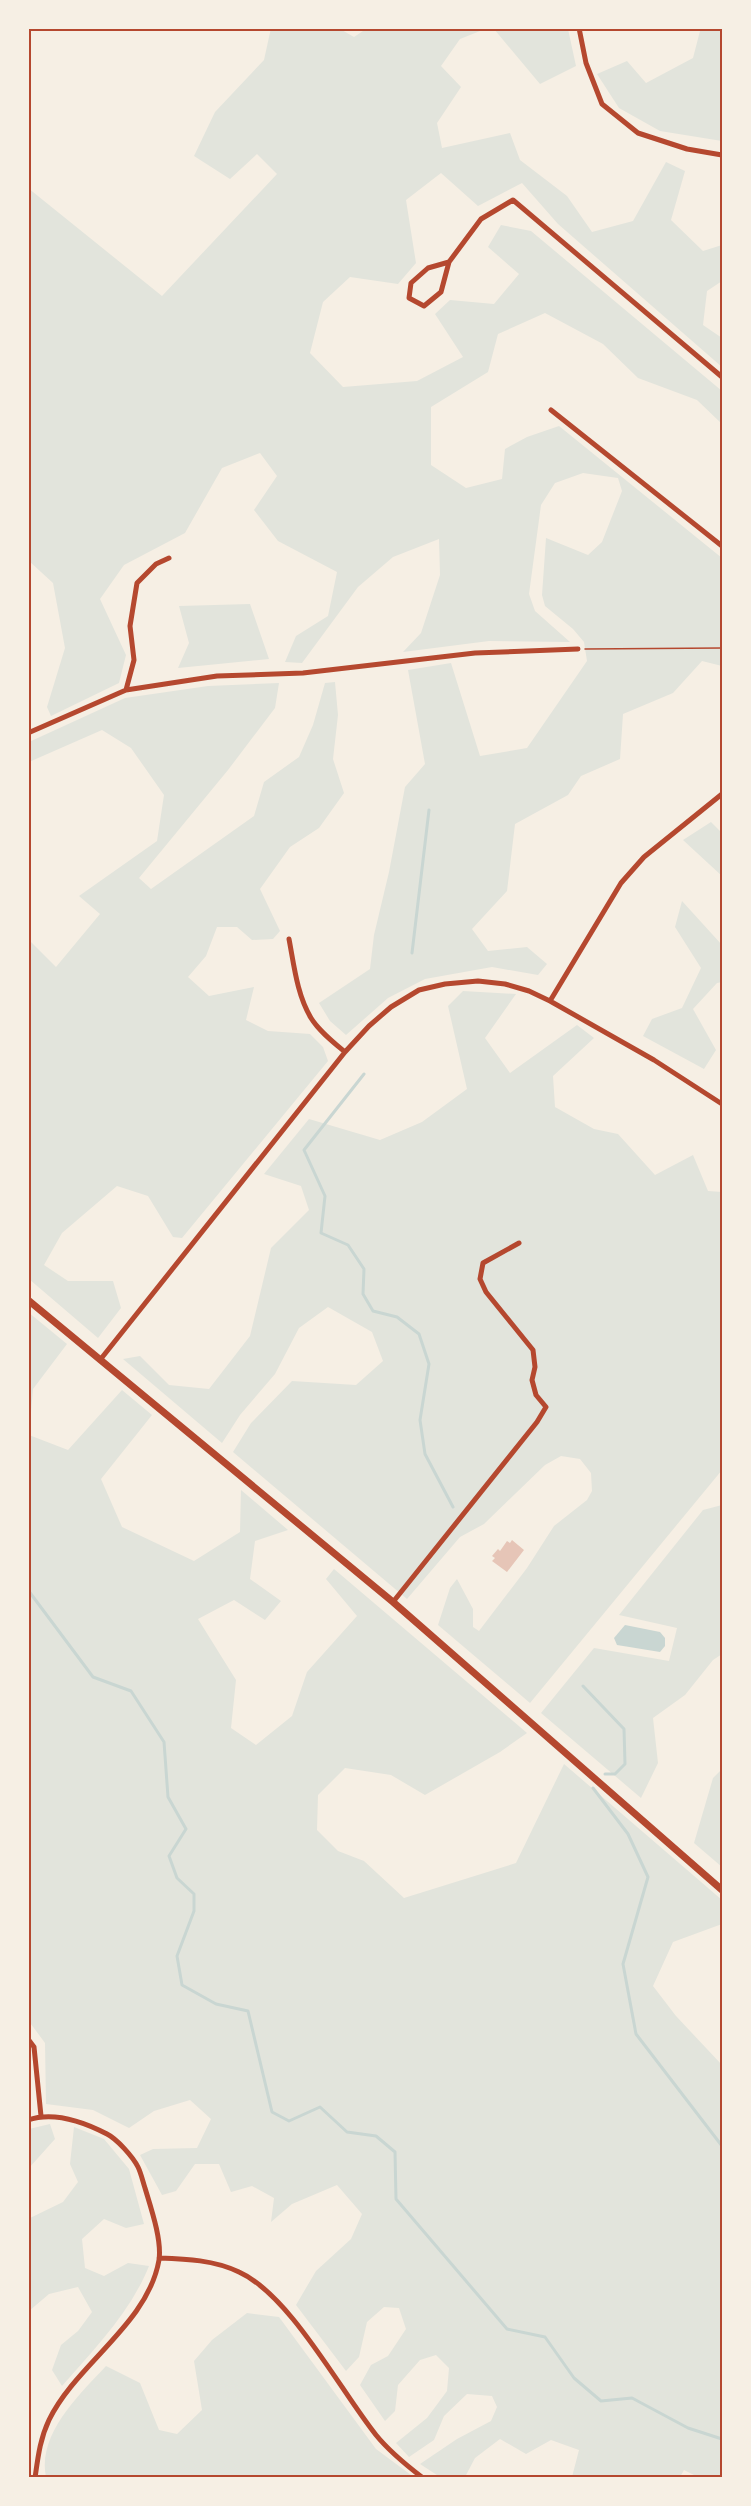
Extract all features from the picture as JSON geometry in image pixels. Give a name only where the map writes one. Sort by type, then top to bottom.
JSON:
[{"type":"street","points":[[579,28],[586,63],[602,104],[638,133],[687,149],[723,155]]},
{"type":"street","points":[[449,262],[428,268],[411,283],[409,298],[424,306],[441,292],[449,262],[481,219],[513,200],[723,377]]},
{"type":"street","points":[[551,410],[723,546]]},
{"type":"street","points":[[126,690],[134,660],[130,626],[137,583],[156,564],[169,558]]},
{"type":"street","points":[[28,734],[126,690],[217,676],[303,673],[475,653],[578,649]]},
{"type":"street","points":[[550,1001],[621,883],[644,857],[723,794]]},
{"type":"street","points":[[289,939],[296,979],[310,1017],[325,1035],[345,1052]]},
{"type":"street","points":[[100,1360],[345,1052],[369,1026],[391,1007],[419,990],[445,984],[478,981],[513,986],[550,1001],[654,1060],[723,1104]]},
{"type":"street","points":[[393,1602],[537,1422],[546,1407],[536,1395],[532,1380],[536,1366],[533,1350],[499,1310],[480,1279],[483,1263],[519,1243]]},
{"type":"street","points":[[28,1300],[393,1602],[723,1890]]},
{"type":"street","points":[[28,2039],[34,2047],[41,2116]]},
{"type":"street","points":[[28,2120],[41,2116],[80,2122],[110,2135],[138,2166],[155,2226],[159,2258],[150,2287],[134,2312],[64,2396],[49,2419],[39,2444],[35,2478]]},
{"type":"street","points":[[159,2258],[214,2263],[241,2272],[265,2289],[285,2310],[377,2436],[401,2461],[423,2478]]},
{"type":"path","points":[[578,649],[723,648]]},
{"type":"shaded area","points":[[271,28],[340,29],[354,37],[366,29],[485,29],[460,39],[441,66],[461,87],[437,123],[442,148],[510,133],[520,160],[567,196],[592,232],[633,221],[666,162],[685,171],[671,220],[703,251],[722,245],[722,281],[707,291],[703,325],[722,338],[722,367],[558,224],[522,183],[478,206],[441,173],[406,200],[416,263],[398,284],[350,277],[323,302],[310,353],[343,387],[417,381],[463,357],[435,314],[450,300],[494,304],[519,274],[488,247],[501,225],[531,231],[722,391],[722,424],[697,400],[638,378],[603,344],[545,313],[498,334],[488,372],[431,407],[431,465],[466,488],[502,479],[505,449],[527,437],[559,426],[722,558],[722,666],[702,661],[673,693],[623,714],[620,759],[581,776],[568,795],[515,824],[507,891],[472,929],[488,951],[527,947],[547,964],[538,975],[492,967],[425,979],[388,998],[346,1035],[330,1021],[319,1003],[370,969],[374,935],[405,787],[425,764],[408,670],[451,663],[480,756],[527,748],[587,661],[584,642],[573,629],[545,606],[542,595],[546,538],[588,555],[602,542],[622,491],[618,478],[583,473],[555,483],[541,505],[529,594],[535,611],[570,642],[489,641],[403,652],[421,633],[440,575],[439,539],[393,557],[358,587],[302,663],[285,662],[296,636],[328,616],[337,572],[278,541],[254,510],[277,476],[260,453],[222,468],[185,533],[124,565],[100,599],[126,655],[119,683],[51,716],[47,707],[65,648],[53,583],[29,561],[28,188],[162,296],[277,174],[257,154],[230,179],[194,156],[215,112],[264,60]]},
{"type":"shaded area","points":[[494,29],[568,29],[576,66],[540,84]]},
{"type":"shaded area","points":[[695,29],[722,29],[722,141],[660,131],[619,108],[597,74],[627,61],[646,83],[693,58],[700,31]]},
{"type":"shaded area","points":[[250,604],[269,659],[178,668],[189,643],[179,606]]},
{"type":"shaded area","points":[[335,682],[338,715],[333,759],[344,793],[319,828],[290,847],[260,889],[280,931],[273,939],[252,940],[237,927],[217,927],[206,956],[188,977],[209,996],[254,987],[246,1020],[268,1031],[310,1034],[323,1047],[328,1061],[182,1238],[173,1237],[148,1196],[117,1186],[62,1233],[44,1265],[68,1281],[113,1281],[121,1308],[98,1338],[29,1279],[29,940],[56,967],[100,914],[79,896],[157,841],[164,795],[131,748],[102,730],[29,762],[29,742],[125,698],[208,686],[279,683],[275,708],[228,770],[139,878],[151,889],[254,816],[264,782],[299,757],[313,725],[325,683]]},
{"type":"shaded area","points":[[711,822],[722,833],[722,876],[683,840]]},
{"type":"shaded area","points":[[682,901],[722,945],[722,982],[717,983],[693,1009],[716,1050],[704,1069],[643,1036],[652,1019],[682,1008],[701,968],[675,927]]},
{"type":"shaded area","points":[[463,991],[516,994],[485,1038],[510,1073],[577,1025],[594,1038],[553,1076],[555,1107],[594,1129],[618,1134],[655,1175],[693,1155],[708,1191],[722,1192],[722,1470],[530,1703],[438,1625],[450,1588],[457,1579],[473,1609],[473,1627],[479,1631],[527,1568],[554,1526],[587,1500],[592,1491],[591,1473],[580,1459],[561,1456],[545,1465],[484,1524],[460,1537],[407,1599],[233,1452],[251,1423],[292,1381],[356,1385],[383,1361],[372,1332],[328,1307],[299,1328],[275,1374],[240,1415],[222,1443],[123,1359],[140,1356],[169,1385],[209,1389],[250,1336],[271,1248],[309,1210],[301,1186],[264,1174],[309,1119],[380,1140],[422,1122],[467,1089],[448,1006]]},
{"type":"shaded area","points":[[28,1312],[67,1344],[33,1389],[29,1435],[68,1450],[122,1390],[152,1415],[101,1479],[122,1527],[194,1561],[240,1532],[241,1490],[288,1530],[255,1541],[250,1579],[281,1601],[265,1620],[234,1600],[198,1619],[236,1680],[231,1728],[256,1745],[292,1716],[307,1672],[357,1616],[326,1579],[334,1569],[527,1733],[500,1752],[425,1795],[391,1775],[345,1768],[318,1795],[317,1830],[338,1851],[364,1861],[404,1898],[516,1863],[564,1764],[722,1900],[722,1924],[673,1942],[653,1986],[676,2016],[722,2065],[722,2477],[698,2477],[684,2470],[680,2477],[572,2477],[579,2450],[551,2440],[526,2454],[500,2439],[475,2458],[465,2477],[440,2477],[420,2464],[457,2439],[491,2421],[497,2407],[492,2396],[467,2394],[444,2416],[434,2440],[409,2457],[396,2443],[427,2418],[447,2391],[449,2368],[436,2355],[420,2360],[398,2385],[395,2411],[385,2421],[360,2385],[371,2365],[388,2356],[406,2329],[399,2308],[384,2307],[367,2322],[359,2357],[346,2371],[296,2305],[316,2271],[351,2239],[362,2214],[337,2185],[292,2204],[271,2222],[274,2198],[252,2186],[231,2192],[219,2164],[195,2164],[176,2191],[162,2195],[140,2155],[153,2149],[197,2148],[211,2119],[190,2100],[154,2111],[129,2128],[93,2110],[46,2104],[45,2043],[28,2020]]},
{"type":"shaded area","points":[[722,1505],[722,1654],[713,1660],[685,1695],[653,1718],[658,1763],[641,1798],[541,1713],[594,1648],[669,1661],[677,1628],[619,1615],[703,1510]]},
{"type":"shaded area","points":[[625,1625],[660,1632],[665,1638],[665,1646],[660,1652],[617,1645],[614,1638]]},
{"type":"shaded area","points":[[722,1769],[722,1867],[694,1843],[713,1778]]},
{"type":"shaded area","points":[[50,2124],[55,2139],[29,2168],[29,2129]]},
{"type":"shaded area","points":[[74,2127],[104,2139],[129,2169],[144,2224],[126,2228],[104,2219],[82,2239],[85,2268],[104,2276],[128,2263],[149,2266],[122,2315],[62,2386],[52,2370],[61,2345],[78,2331],[92,2312],[78,2287],[49,2294],[29,2311],[28,2219],[63,2202],[78,2182],[70,2164]]},
{"type":"shaded area","points":[[247,2313],[279,2317],[376,2449],[411,2475],[408,2478],[46,2477],[45,2461],[54,2430],[73,2402],[106,2366],[140,2383],[159,2430],[177,2434],[202,2410],[194,2361],[212,2340]]},
{"type":"building","points":[[512,1540],[524,1550],[507,1572],[492,1561],[495,1558],[492,1556],[498,1549],[500,1551],[507,1541],[510,1543]]},
{"type":"waterway","points":[[412,953],[429,810]]},
{"type":"waterway","points":[[364,1074],[304,1150],[325,1196],[321,1233],[348,1245],[364,1269],[363,1294],[373,1311],[397,1317],[419,1334],[429,1364],[420,1420],[425,1454],[453,1507]]},
{"type":"waterway","points":[[28,1590],[93,1677],[131,1691],[164,1742],[168,1797],[186,1829],[169,1856],[177,1878],[194,1894],[194,1911],[177,1956],[182,1985],[216,2004],[248,2011],[272,2112],[289,2121],[320,2107],[347,2132],[376,2136],[395,2152],[396,2199],[507,2329],[545,2337],[574,2378],[601,2401],[632,2398],[688,2428],[722,2439]]},
{"type":"waterway","points":[[583,1686],[624,1729],[625,1764],[615,1774],[605,1774]]},
{"type":"waterway","points":[[593,1788],[628,1834],[648,1877],[623,1964],[636,2034],[722,2146]]}]
